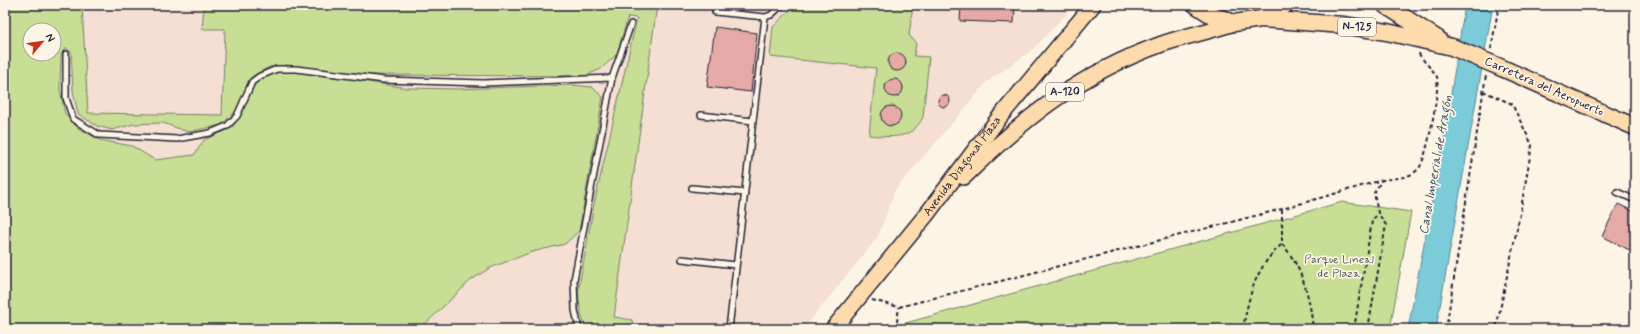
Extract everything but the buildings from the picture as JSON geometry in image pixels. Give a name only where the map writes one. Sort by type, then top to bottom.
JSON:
[{"type":"highway","points":[[1196,5],[1216,16],[1234,23],[1261,19],[1285,5]]},
{"type":"highway","name":"N-125","points":[[1385,5],[1452,47]]},
{"type":"highway","name":"N-125","points":[[1261,19],[1343,25],[1411,37],[1452,47]]},
{"type":"highway","name":"Carretera del Aeropuerto","points":[[1452,47],[1635,127]]},
{"type":"main road","name":"Avenida Diagonal Plaza","points":[[833,329],[927,214],[999,118],[1093,5]]},
{"type":"main road","name":"A-120","points":[[927,214],[1015,129],[1062,94],[1093,75],[1128,58],[1163,44],[1234,23]]},
{"type":"lane","points":[[715,12],[765,17],[771,15],[782,5]]},
{"type":"lane","points":[[729,329],[765,17]]},
{"type":"lane","points":[[579,329],[575,310],[574,280],[612,78],[631,24]]},
{"type":"lane","points":[[66,54],[66,98],[73,119],[99,135],[177,139],[210,133],[227,126],[237,116],[252,82],[260,76],[277,69],[296,69],[384,80],[484,83],[612,78]]},
{"type":"lane","points":[[701,116],[753,121]]},
{"type":"lane","points":[[692,188],[745,193]]},
{"type":"lane","points":[[1617,192],[1635,200]]},
{"type":"lane","points":[[682,259],[736,265]]},
{"type":"path","points":[[1490,52],[1499,5]]},
{"type":"path","points":[[860,297],[899,307],[1282,209],[1382,180],[1407,177],[1419,168],[1425,155],[1436,94],[1437,77],[1421,59],[1411,37]]},
{"type":"path","points":[[1446,329],[1486,75]]},
{"type":"path","points":[[1483,91],[1512,104],[1532,145],[1520,214],[1496,329]]},
{"type":"path","points":[[1368,329],[1386,225],[1378,213],[1374,193],[1382,180]]},
{"type":"path","points":[[1282,209],[1282,244],[1289,252],[1301,272],[1308,295],[1314,329]]},
{"type":"path","points":[[1354,329],[1372,221],[1378,213]]},
{"type":"path","points":[[1243,329],[1251,294],[1258,274],[1272,253],[1282,244]]},
{"type":"path","points":[[896,329],[899,307]]},
{"type":"shaded area","points":[[5,5],[1075,5],[1031,51],[988,81],[895,190],[878,237],[803,329],[5,329]]},
{"type":"green space","points":[[5,5],[82,5],[88,113],[222,115],[225,29],[202,29],[204,5],[657,5],[614,317],[632,320],[634,329],[586,329],[581,314],[578,292],[594,204],[637,18],[628,17],[617,54],[601,69],[585,76],[368,75],[341,74],[287,65],[269,67],[251,77],[236,111],[221,125],[188,132],[163,123],[134,124],[112,130],[97,126],[78,114],[73,91],[71,52],[66,48],[62,53],[62,22],[22,22],[22,62],[61,62],[60,89],[65,114],[78,128],[100,140],[132,146],[155,160],[194,155],[204,140],[232,128],[242,112],[255,84],[265,76],[279,72],[299,71],[407,88],[458,89],[571,85],[592,87],[603,97],[579,231],[565,244],[532,252],[490,268],[471,280],[420,329],[5,329]]},
{"type":"green space","points":[[795,5],[913,5],[909,35],[916,43],[914,56],[929,57],[923,117],[913,130],[906,134],[893,137],[869,135],[876,68],[770,57],[773,27]]},
{"type":"green space","name":"Parque Lineal de Plaza","points":[[1342,202],[1411,212],[1390,329],[884,329]]},
{"type":"water","name":"Canal Imperial de Aragón","points":[[1465,5],[1493,5],[1436,329],[1408,329],[1444,137]]}]
